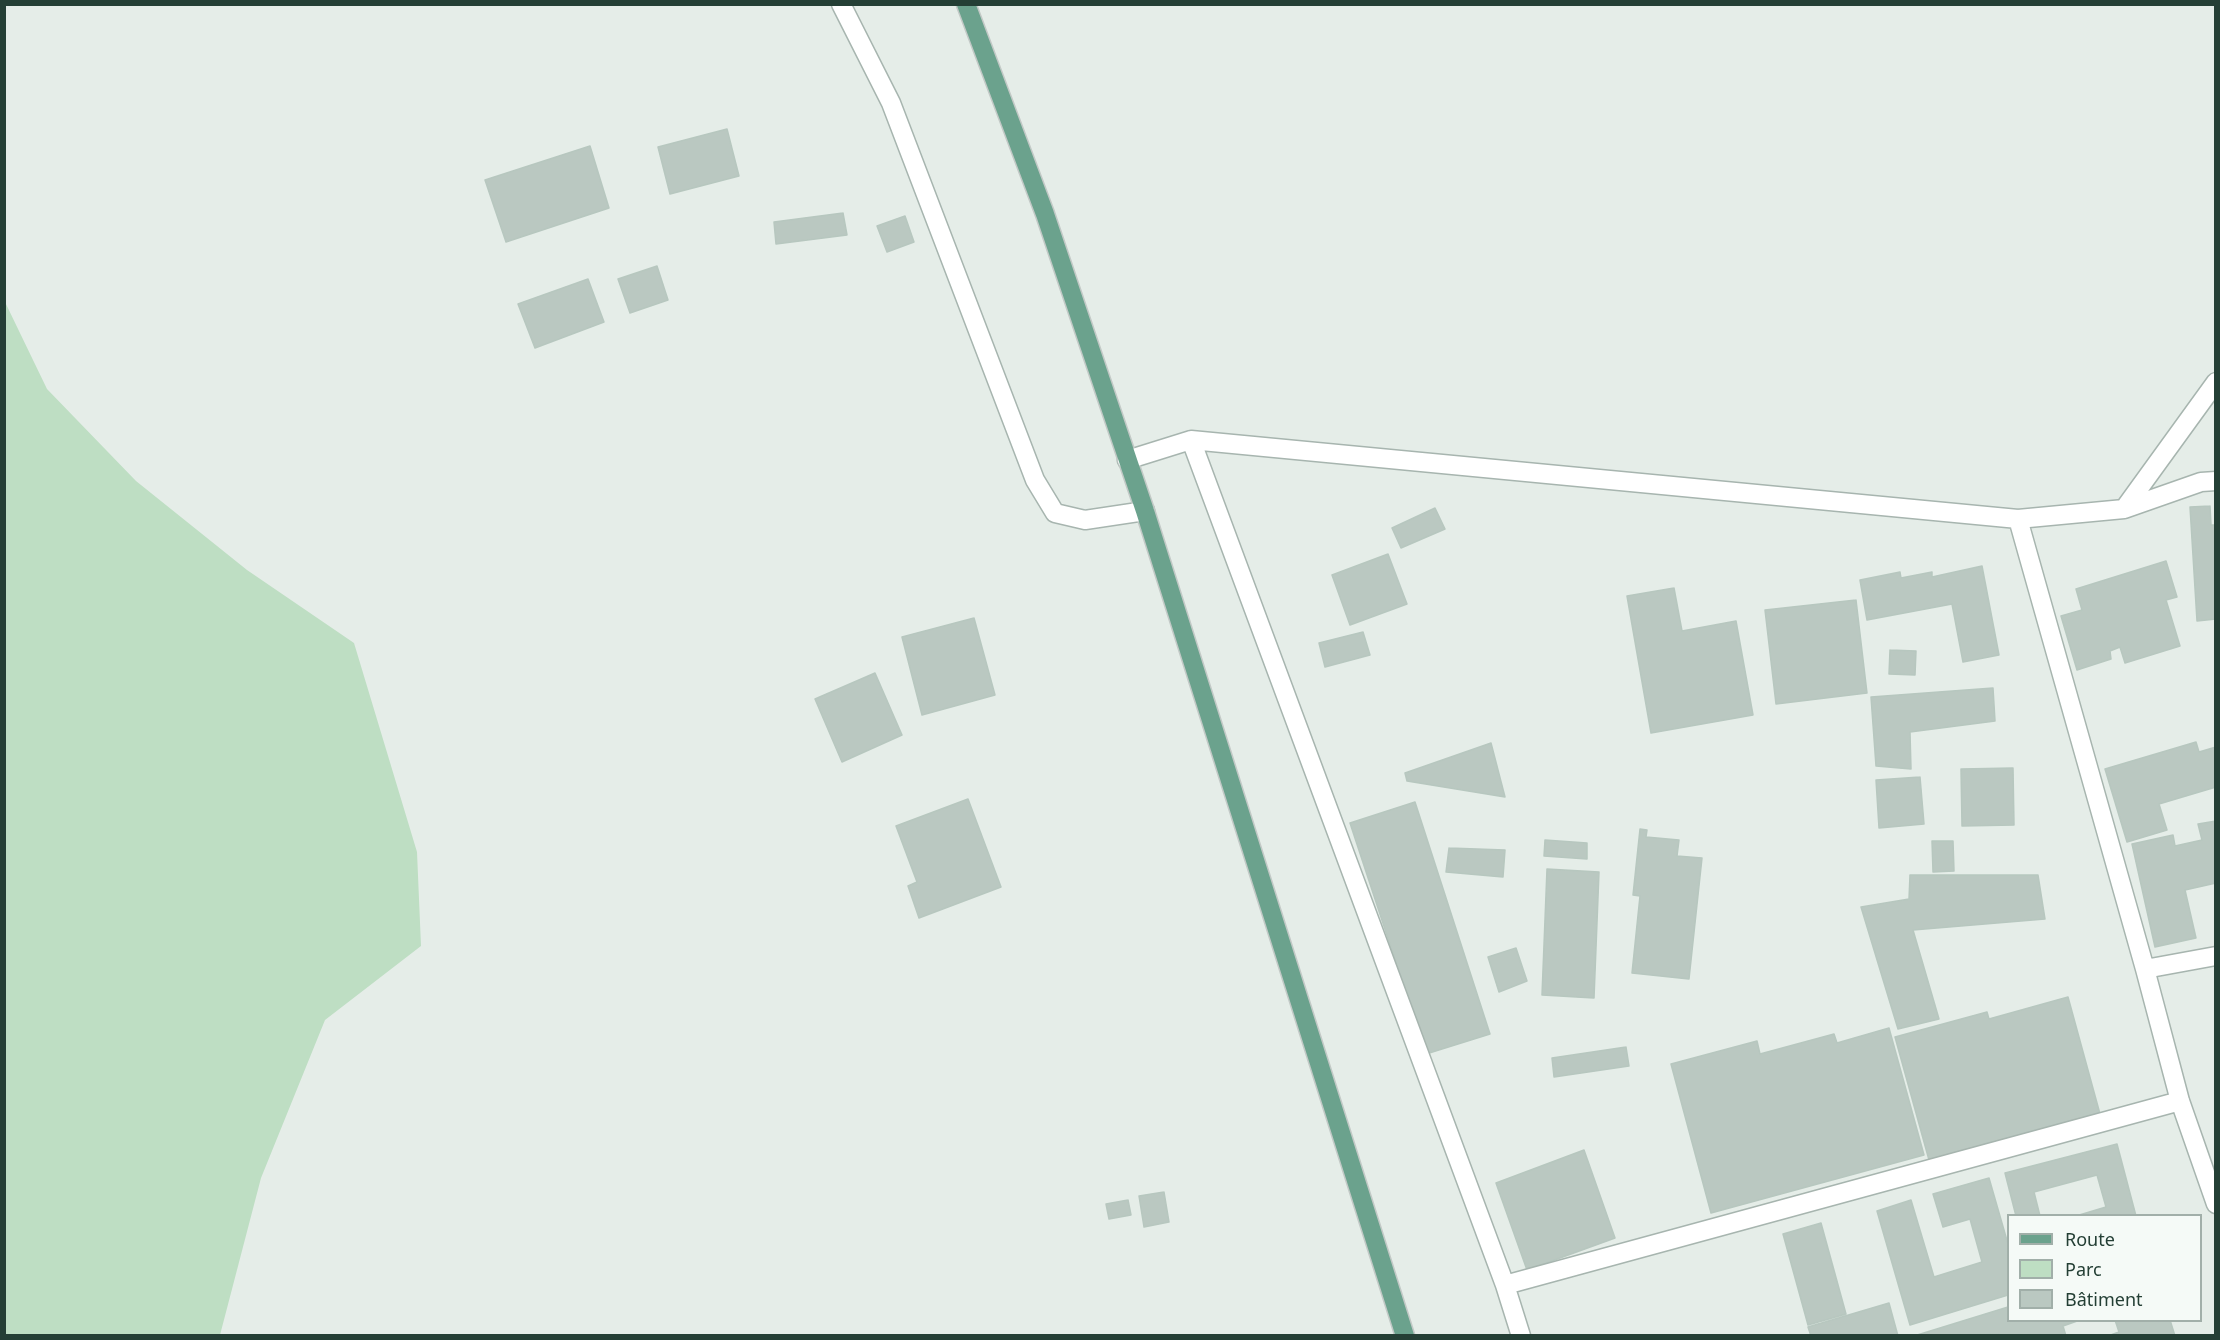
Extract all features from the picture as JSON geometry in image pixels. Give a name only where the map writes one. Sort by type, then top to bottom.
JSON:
[{"type":"main road","points":[[966,4],[1045,214],[1144,511],[1405,1335]]},
{"type":"street","points":[[841,4],[891,103],[1035,480],[1055,513],[1085,520],[1144,511]]},
{"type":"street","points":[[2124,509],[2216,382]]},
{"type":"street","points":[[1127,460],[1191,440],[2018,519],[2124,509],[2200,482],[2216,481]]},
{"type":"street","points":[[1191,440],[1505,1285],[1521,1335]]},
{"type":"street","points":[[2018,519],[2180,1101],[2216,1204]]},
{"type":"street","points":[[2145,969],[2216,956]]},
{"type":"street","points":[[1505,1285],[2180,1101]]},
{"type":"green space","points":[[5,302],[47,389],[136,481],[247,570],[354,643],[417,852],[421,946],[325,1020],[261,1178],[220,1335],[5,1335]]},
{"type":"building","points":[[727,129],[739,176],[670,194],[658,147]]},
{"type":"building","points":[[590,146],[609,208],[506,242],[485,180]]},
{"type":"building","points":[[843,213],[847,235],[776,244],[774,222]]},
{"type":"building","points":[[905,216],[914,242],[887,252],[877,226]]},
{"type":"building","points":[[657,266],[668,300],[630,313],[618,279]]},
{"type":"building","points":[[588,279],[604,322],[535,348],[518,304]]},
{"type":"building","points":[[2210,506],[2211,525],[2216,525],[2216,619],[2197,621],[2190,507]]},
{"type":"building","points":[[1435,508],[1445,529],[1401,548],[1392,528]]},
{"type":"building","points":[[1388,554],[1407,604],[1350,625],[1332,575]]},
{"type":"building","points":[[2166,561],[2177,597],[2166,600],[2180,646],[2125,663],[2120,647],[2110,651],[2111,659],[2077,670],[2061,616],[2082,610],[2076,589]]},
{"type":"building","points":[[1982,566],[1999,655],[1963,662],[1952,604],[1867,620],[1860,580],[1900,572],[1901,578],[1932,572],[1932,577]]},
{"type":"building","points":[[1674,588],[1682,631],[1736,621],[1753,715],[1651,733],[1627,596]]},
{"type":"building","points":[[1856,600],[1867,693],[1776,704],[1765,610]]},
{"type":"building","points":[[974,618],[995,695],[922,715],[902,637]]},
{"type":"building","points":[[1363,632],[1370,655],[1325,667],[1319,643]]},
{"type":"building","points":[[1890,650],[1916,651],[1915,675],[1889,674]]},
{"type":"building","points":[[875,673],[902,735],[842,762],[815,699]]},
{"type":"building","points":[[1993,688],[1995,721],[1910,732],[1911,769],[1876,766],[1871,697]]},
{"type":"building","points":[[2196,742],[2199,752],[2216,747],[2216,787],[2159,804],[2167,830],[2127,842],[2105,769]]},
{"type":"building","points":[[1491,743],[1505,797],[1407,781],[1405,773]]},
{"type":"building","points":[[2013,768],[2014,825],[1962,826],[1961,769]]},
{"type":"building","points":[[1920,777],[1924,824],[1879,828],[1876,780]]},
{"type":"building","points":[[968,799],[1001,887],[919,918],[908,886],[917,882],[896,826]]},
{"type":"building","points":[[1415,802],[1490,1034],[1426,1054],[1350,823]]},
{"type":"building","points":[[2216,821],[2216,883],[2185,890],[2196,938],[2155,947],[2132,844],[2173,835],[2175,846],[2202,840],[2198,824]]},
{"type":"building","points":[[1640,829],[1647,830],[1646,837],[1679,840],[1677,856],[1702,858],[1689,979],[1632,973],[1640,896],[1633,895]]},
{"type":"building","points":[[1545,840],[1587,843],[1587,859],[1544,856]]},
{"type":"building","points":[[1932,841],[1953,841],[1954,871],[1933,872]]},
{"type":"building","points":[[1449,848],[1505,850],[1503,877],[1446,872]]},
{"type":"building","points":[[1547,869],[1599,872],[1594,998],[1542,995]]},
{"type":"building","points":[[1910,875],[2038,875],[2045,919],[1913,930],[1939,1019],[1898,1029],[1861,907],[1909,899]]},
{"type":"building","points":[[1516,948],[1527,981],[1499,992],[1488,957]]},
{"type":"building","points":[[2068,997],[2100,1114],[1929,1160],[1895,1037],[1987,1012],[1989,1019]]},
{"type":"building","points":[[1889,1028],[1924,1155],[1711,1213],[1671,1064],[1757,1041],[1760,1054],[1834,1034],[1837,1043]]},
{"type":"building","points":[[1626,1047],[1629,1066],[1554,1077],[1552,1058]]},
{"type":"building","points":[[2117,1144],[2135,1214],[2083,1214],[2106,1207],[2097,1175],[2034,1192],[2040,1214],[2015,1214],[2005,1173]]},
{"type":"building","points":[[1584,1150],[1615,1238],[1527,1270],[1496,1183]]},
{"type":"building","points":[[1989,1178],[2007,1241],[2007,1295],[1910,1325],[1877,1211],[1911,1200],[1934,1277],[1982,1262],[1970,1219],[1943,1227],[1933,1194]]},
{"type":"building","points":[[1164,1192],[1169,1222],[1144,1227],[1139,1196]]},
{"type":"building","points":[[1128,1200],[1131,1215],[1109,1219],[1106,1204]]},
{"type":"building","points":[[1821,1223],[1846,1314],[1808,1325],[1783,1234]]},
{"type":"building","points":[[1889,1303],[1898,1336],[1811,1336],[1808,1327]]},
{"type":"building","points":[[2007,1307],[2007,1322],[2074,1322],[2063,1326],[2066,1336],[2000,1336],[1999,1334],[1914,1336]]},
{"type":"building","points":[[2116,1322],[2171,1322],[2175,1336],[2108,1336],[2119,1332]]}]
